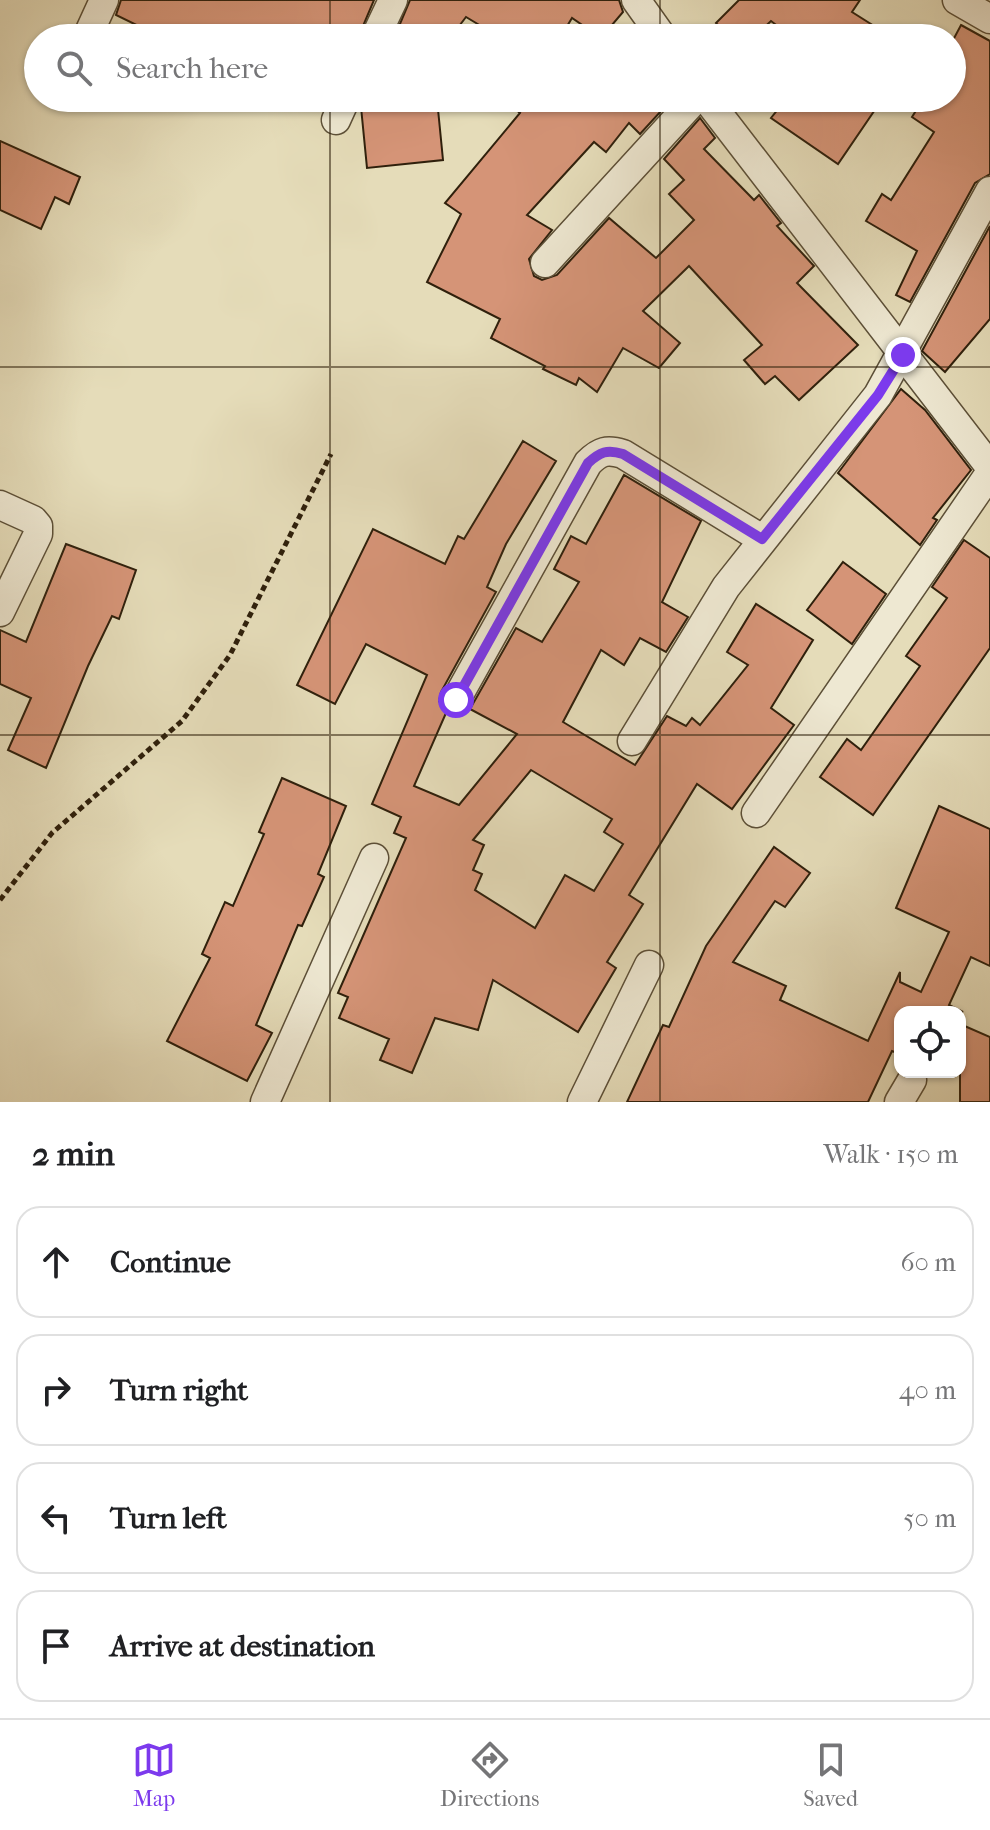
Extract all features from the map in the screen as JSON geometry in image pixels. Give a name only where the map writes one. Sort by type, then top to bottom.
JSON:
[{"type":"street","points":[[93,24],[104,0]]},
{"type":"street","points":[[382,24],[393,0]]},
{"type":"street","points":[[636,0],[653,24]]},
{"type":"street","points":[[957,0],[990,19]]},
{"type":"street","points":[[545,263],[683,112]]},
{"type":"street","points":[[717,112],[990,467]]},
{"type":"street","points":[[632,741],[726,587],[878,395],[903,355],[990,191]]},
{"type":"street","points":[[456,700],[588,463],[598,453],[610,450],[623,454],[762,539]]},
{"type":"street","points":[[756,813],[990,473]]},
{"type":"street","points":[[0,505],[33,520],[38,526],[38,534],[0,612]]},
{"type":"street","points":[[265,1102],[374,858]]},
{"type":"street","points":[[582,1102],[649,965]]},
{"type":"path","points":[[0,900],[52,833],[182,721],[230,655],[331,454]]},
{"type":"building","points":[[121,0],[374,0],[364,24],[134,24],[116,15]]},
{"type":"building","points":[[410,0],[619,0],[623,12],[613,24],[581,24],[572,18],[568,24],[478,24],[466,17],[461,24],[400,24]]},
{"type":"building","points":[[739,0],[860,0],[852,12],[871,24],[775,24],[771,21],[768,24],[716,23]]},
{"type":"building","points":[[966,28],[990,41],[990,174],[975,183],[910,302],[896,295],[917,251],[866,221],[882,194],[891,200],[934,132],[912,117],[915,112],[966,112]]},
{"type":"building","points":[[361,112],[438,112],[443,160],[367,168]]},
{"type":"building","points":[[660,112],[640,134],[629,123],[606,152],[594,142],[527,215],[552,230],[529,259],[534,276],[542,280],[557,275],[609,218],[656,258],[694,220],[669,194],[684,180],[664,159],[700,118],[715,138],[704,149],[754,200],[759,195],[781,223],[777,226],[814,266],[797,283],[858,345],[799,400],[775,376],[765,384],[744,360],[762,345],[689,266],[643,311],[680,343],[659,368],[623,348],[597,392],[579,378],[576,385],[491,338],[500,319],[427,282],[461,214],[445,203],[520,113]]},
{"type":"building","points":[[776,112],[873,112],[838,164],[771,118]]},
{"type":"building","points":[[0,141],[80,177],[69,204],[55,197],[41,229],[0,210]]},
{"type":"building","points":[[990,226],[990,319],[945,372],[922,351]]},
{"type":"building","points":[[901,389],[925,410],[971,470],[933,518],[937,520],[920,545],[838,473]]},
{"type":"building","points":[[523,441],[556,461],[506,544],[487,587],[496,592],[441,692],[439,701],[446,713],[414,786],[459,805],[517,734],[470,709],[516,628],[542,642],[579,582],[554,569],[571,536],[586,544],[624,475],[701,521],[662,602],[688,617],[666,652],[640,638],[624,665],[601,650],[563,722],[635,765],[667,716],[686,726],[692,718],[700,725],[748,665],[727,652],[756,604],[813,640],[771,708],[794,725],[732,809],[697,784],[629,895],[643,904],[607,962],[616,968],[578,1032],[493,980],[478,1030],[435,1018],[412,1073],[380,1060],[389,1039],[339,1018],[348,997],[338,993],[406,838],[394,833],[401,817],[372,804],[427,675],[366,644],[335,704],[297,685],[373,529],[445,564],[458,536],[464,539]],"holes":[[[531,770],[612,819],[604,832],[623,844],[594,891],[565,875],[535,928],[475,890],[482,874],[473,870],[484,845],[473,840]]]},
{"type":"building","points":[[964,540],[990,558],[990,648],[873,815],[820,777],[847,739],[861,750],[920,666],[906,656],[947,598],[932,587]]},
{"type":"building","points":[[66,544],[136,570],[119,619],[112,616],[46,768],[8,750],[31,698],[0,684],[0,630],[26,642]]},
{"type":"building","points":[[843,562],[886,594],[852,644],[807,610]]},
{"type":"building","points":[[282,778],[346,806],[318,874],[324,877],[302,926],[298,925],[256,1025],[272,1033],[247,1081],[167,1041],[210,958],[202,954],[225,902],[233,906],[264,834],[259,832]]},
{"type":"building","points":[[939,806],[990,829],[990,966],[971,957],[951,1006],[894,1006],[894,1052],[868,1102],[627,1102],[663,1025],[669,1027],[706,946],[774,847],[810,873],[785,907],[775,901],[733,962],[786,986],[780,1000],[868,1041],[900,972],[900,982],[921,992],[949,932],[896,908]]},
{"type":"building","points":[[966,1027],[990,1037],[990,1102],[960,1102],[960,1078],[966,1078]]},
{"type":"route","points":[[456,700],[588,463],[598,453],[610,450],[623,454],[762,539],[878,395],[903,355]]}]
